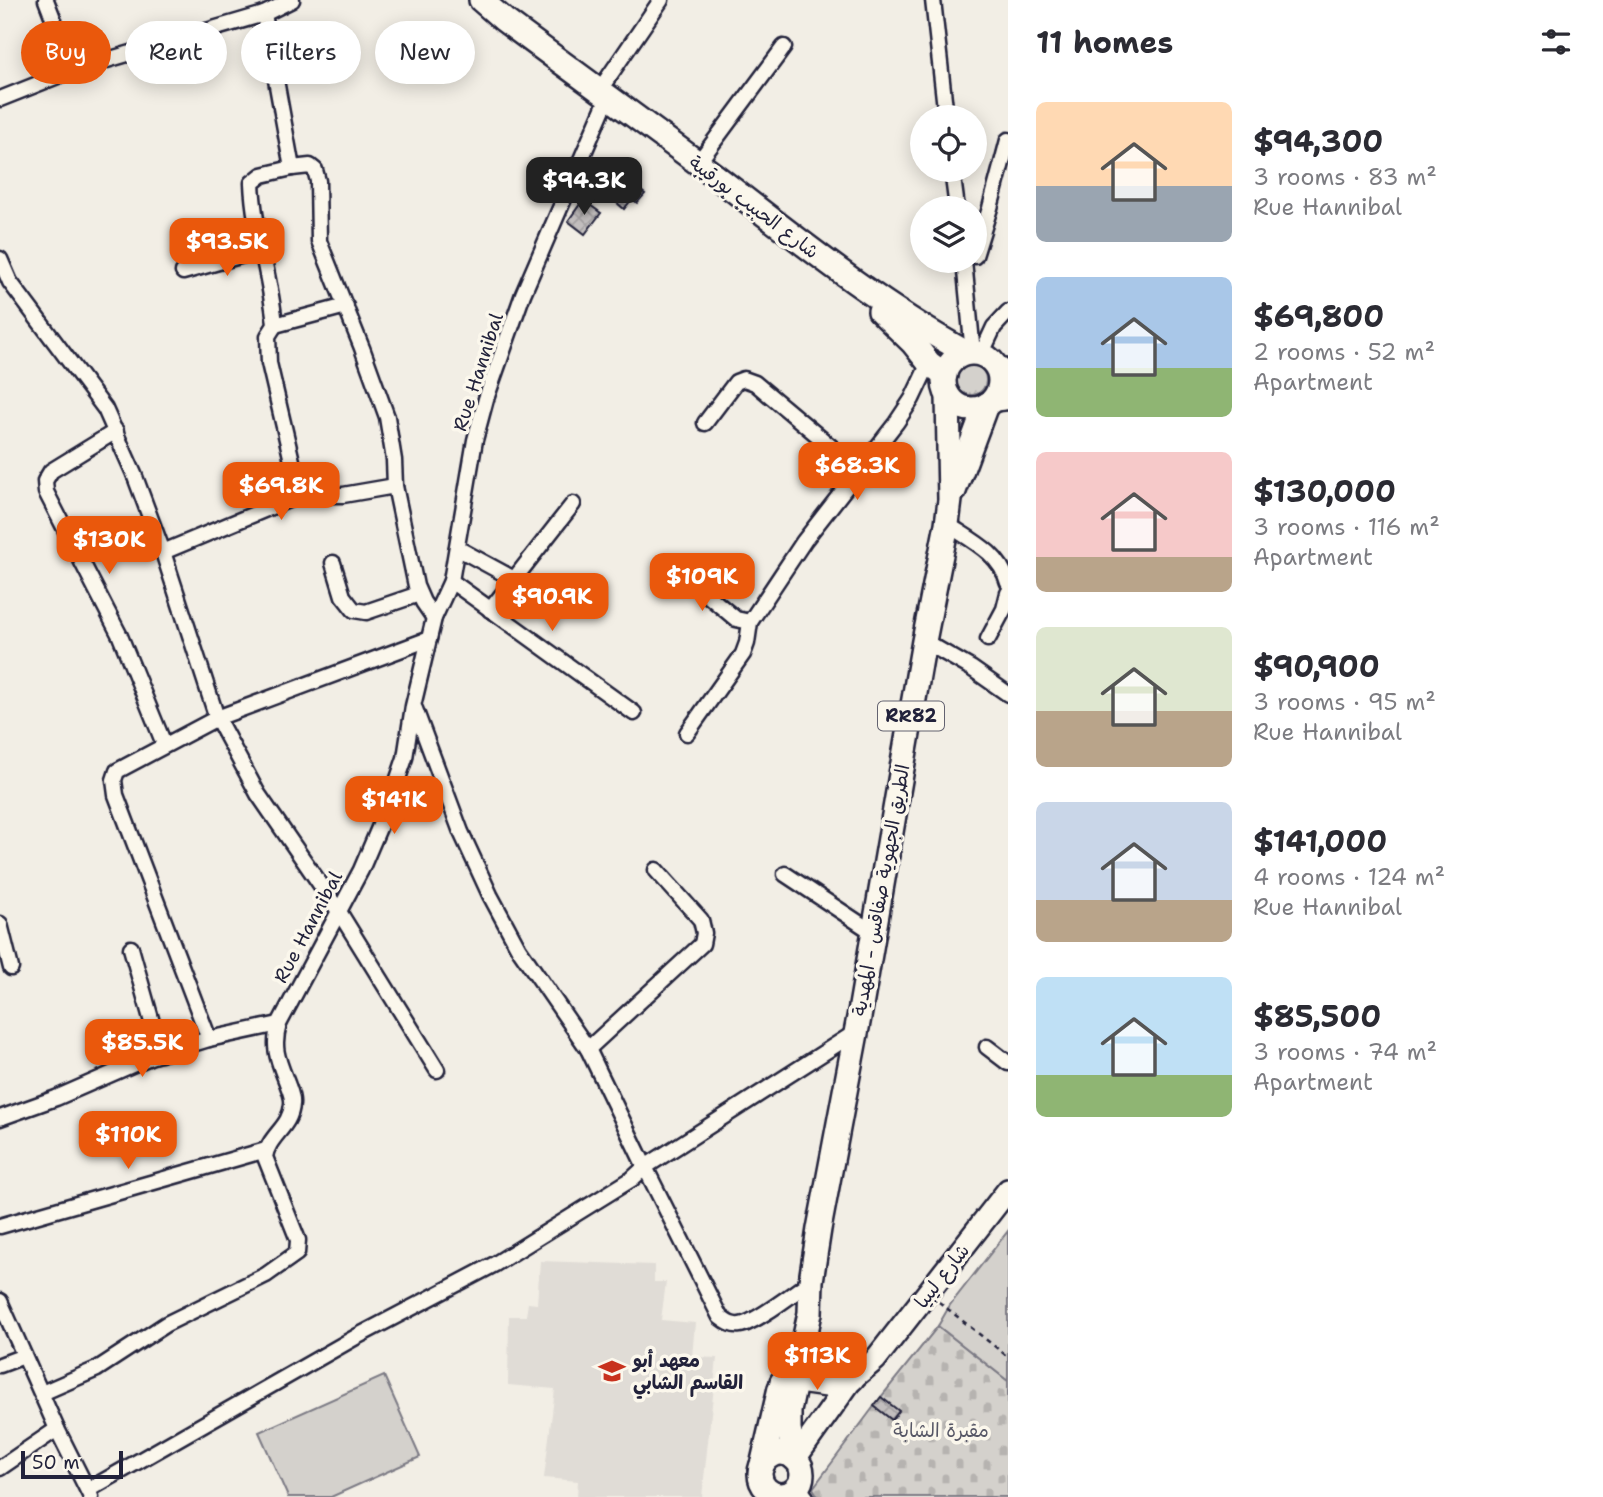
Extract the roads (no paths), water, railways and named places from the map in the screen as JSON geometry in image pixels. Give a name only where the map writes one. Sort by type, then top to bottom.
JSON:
[{"type":"main road","name":"شارع الحبيب بورقيبة","points":[[481,0],[860,287],[984,359]]},
{"type":"main road","name":"شارع الحبيب بورقيبة","points":[[860,287],[913,343],[941,378]]},
{"type":"main road","points":[[984,359],[953,361],[941,378],[958,406],[973,409],[995,402]]},
{"type":"main road","name":"RR82","points":[[984,359],[998,371],[1000,382],[995,402]]},
{"type":"main road","name":"الطريق الجهوية صفاقس - المهدية","points":[[753,1497],[810,1313],[811,1281],[947,524],[950,500],[941,378]]},
{"type":"main road","name":"الطريق الجهوية صفاقس - المهدية","points":[[950,500],[995,402]]},
{"type":"main road","name":"شارع ليبيا","points":[[797,1483],[852,1379],[875,1360],[1008,1190]]},
{"type":"main road","name":"شارع ليبيا","points":[[797,1483],[865,1384],[875,1360]]},
{"type":"main road","points":[[788,1381],[827,1385],[852,1379]]},
{"type":"main road","name":"الطريق الجهوية صفاقس - المهدية","points":[[788,1381],[789,1429],[797,1483]]},
{"type":"main road","points":[[776,1454],[789,1455],[797,1483],[787,1494],[774,1494],[764,1486],[761,1470],[765,1461],[776,1454]]},
{"type":"street","points":[[46,0],[54,21]]},
{"type":"street","points":[[111,59],[264,14],[292,0]]},
{"type":"street","name":"Rue Hannibal","points":[[266,1150],[290,1119],[293,1102],[277,1057],[275,1039],[279,1024],[360,870],[390,802],[405,758],[433,618],[450,581],[475,440],[486,399],[523,294],[604,94],[661,0]]},
{"type":"street","points":[[933,0],[945,105]]},
{"type":"street","points":[[264,14],[292,168]]},
{"type":"street","points":[[698,163],[784,47]]},
{"type":"street","points":[[0,99],[37,84]]},
{"type":"street","points":[[987,217],[1008,140]]},
{"type":"street","points":[[300,495],[269,363],[268,336],[275,325],[272,292],[261,250],[252,183],[262,175],[310,166],[315,170],[318,181],[319,241],[387,417],[395,486],[419,594],[433,618]]},
{"type":"street","points":[[183,272],[261,250]]},
{"type":"street","points":[[0,259],[10,282],[105,410],[116,431],[163,552],[217,718],[258,793],[338,910],[437,1070]]},
{"type":"street","points":[[965,273],[984,359]]},
{"type":"street","points":[[966,282],[969,273]]},
{"type":"street","points":[[275,325],[346,306]]},
{"type":"street","points":[[984,359],[994,327],[1008,312]]},
{"type":"street","points":[[687,733],[743,654],[750,622],[804,541],[860,471],[912,399],[941,378]]},
{"type":"street","points":[[705,423],[736,382],[744,379],[755,383],[860,471]]},
{"type":"street","points":[[116,431],[51,471],[45,481],[46,492],[120,636],[164,744]]},
{"type":"street","points":[[163,552],[300,495],[342,495],[395,486]]},
{"type":"street","points":[[490,610],[573,504]]},
{"type":"street","points":[[947,524],[993,555],[1001,563],[1008,583]]},
{"type":"street","points":[[457,548],[514,579]]},
{"type":"street","points":[[333,563],[343,596],[354,610],[366,612],[419,594]]},
{"type":"street","points":[[669,563],[736,619],[750,622]]},
{"type":"street","points":[[450,581],[634,713]]},
{"type":"street","points":[[988,639],[1004,608],[1008,593]]},
{"type":"street","points":[[209,1039],[116,795],[114,780],[117,771],[217,718],[429,639]]},
{"type":"street","points":[[924,641],[971,668],[1008,694]]},
{"type":"street","points":[[414,706],[461,832],[490,895],[519,949],[588,1049],[720,1317],[730,1325],[742,1325],[811,1281]]},
{"type":"street","points":[[588,1049],[702,944],[704,933],[701,920],[656,870]]},
{"type":"street","points":[[785,874],[874,933]]},
{"type":"street","points":[[0,924],[11,968]]},
{"type":"street","points":[[131,948],[161,1054]]},
{"type":"street","points":[[0,1118],[56,1098],[161,1054],[209,1039],[279,1024]]},
{"type":"street","points":[[0,1301],[89,1494],[356,1337],[495,1264],[632,1179],[645,1167],[856,1032]]},
{"type":"street","points":[[987,1047],[1008,1063]]},
{"type":"street","points":[[0,1226],[266,1150],[265,1157],[298,1240],[297,1253],[292,1259],[220,1300],[166,1324],[97,1369],[42,1393]]},
{"type":"street","points":[[0,1365],[24,1356]]},
{"type":"street","points":[[0,1468],[57,1429]]},
{"type":"place","name":"معهد أبو القاسم الشابي","points":[[612,1371]]},
{"type":"park label","name":"مقبرة الشابة","points":[[941,1430]]}]
